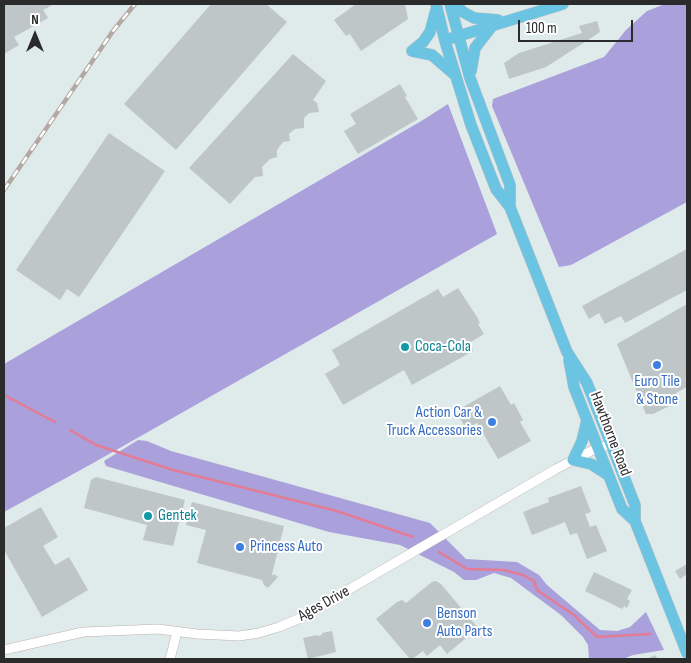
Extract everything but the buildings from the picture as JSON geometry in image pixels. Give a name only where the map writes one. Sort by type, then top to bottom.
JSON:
[{"type":"main road","name":"Hawthorne Road","points":[[450,4],[470,78],[510,185],[510,208]]},
{"type":"main road","points":[[455,4],[463,12],[474,18],[507,20]]},
{"type":"main road","points":[[445,41],[563,4]]},
{"type":"main road","name":"Hawthorne Road","points":[[436,5],[456,76],[496,189],[510,208],[568,352],[587,383],[635,505],[635,521],[687,653]]},
{"type":"main road","points":[[436,5],[430,32],[423,42],[412,51],[432,55],[456,76]]},
{"type":"main road","points":[[470,78],[475,48],[492,25]]},
{"type":"main road","name":"Hawthorne Road","points":[[568,352],[574,387],[608,475],[622,509],[635,521]]},
{"type":"main road","points":[[587,420],[582,441],[573,460],[591,464],[608,475]]},
{"type":"street","name":"Ages Drive","points":[[4,650],[83,632],[158,629],[238,636],[259,632],[298,619],[573,460],[611,444]]},
{"type":"street","points":[[170,659],[177,632]]},
{"type":"shaded area","points":[[665,4],[687,5],[687,202],[571,265],[559,267],[492,106],[493,99],[604,57],[626,30],[647,11]]},
{"type":"shaded area","points":[[448,104],[497,234],[4,512],[4,364]]},
{"type":"shaded area","points":[[138,440],[147,441],[171,451],[430,523],[466,559],[517,562],[539,575],[547,585],[600,630],[617,631],[630,627],[646,612],[664,650],[633,655],[623,659],[589,659],[588,645],[583,637],[561,615],[511,578],[494,573],[476,580],[464,580],[454,572],[400,545],[329,532],[106,466],[104,461]]},
{"type":"waterway","points":[[4,395],[55,422]]},
{"type":"waterway","points":[[70,430],[96,445],[173,470],[337,511],[413,537]]},
{"type":"waterway","points":[[439,552],[467,569],[504,570],[523,575],[534,581],[537,590],[574,615],[597,637],[650,634]]},
{"type":"railway","points":[[4,190],[113,31],[135,4]]},
{"type":"place","name":"Coca-Cola","points":[[405,347]]},
{"type":"place","name":"Euro Tile & Stone","points":[[657,365]]},
{"type":"place","name":"Action Car & Truck Accessories","points":[[492,422]]},
{"type":"place","name":"Gentek","points":[[148,516]]},
{"type":"place","name":"Princess Auto","points":[[240,547]]},
{"type":"place","name":"Benson Auto Parts","points":[[427,623]]}]
